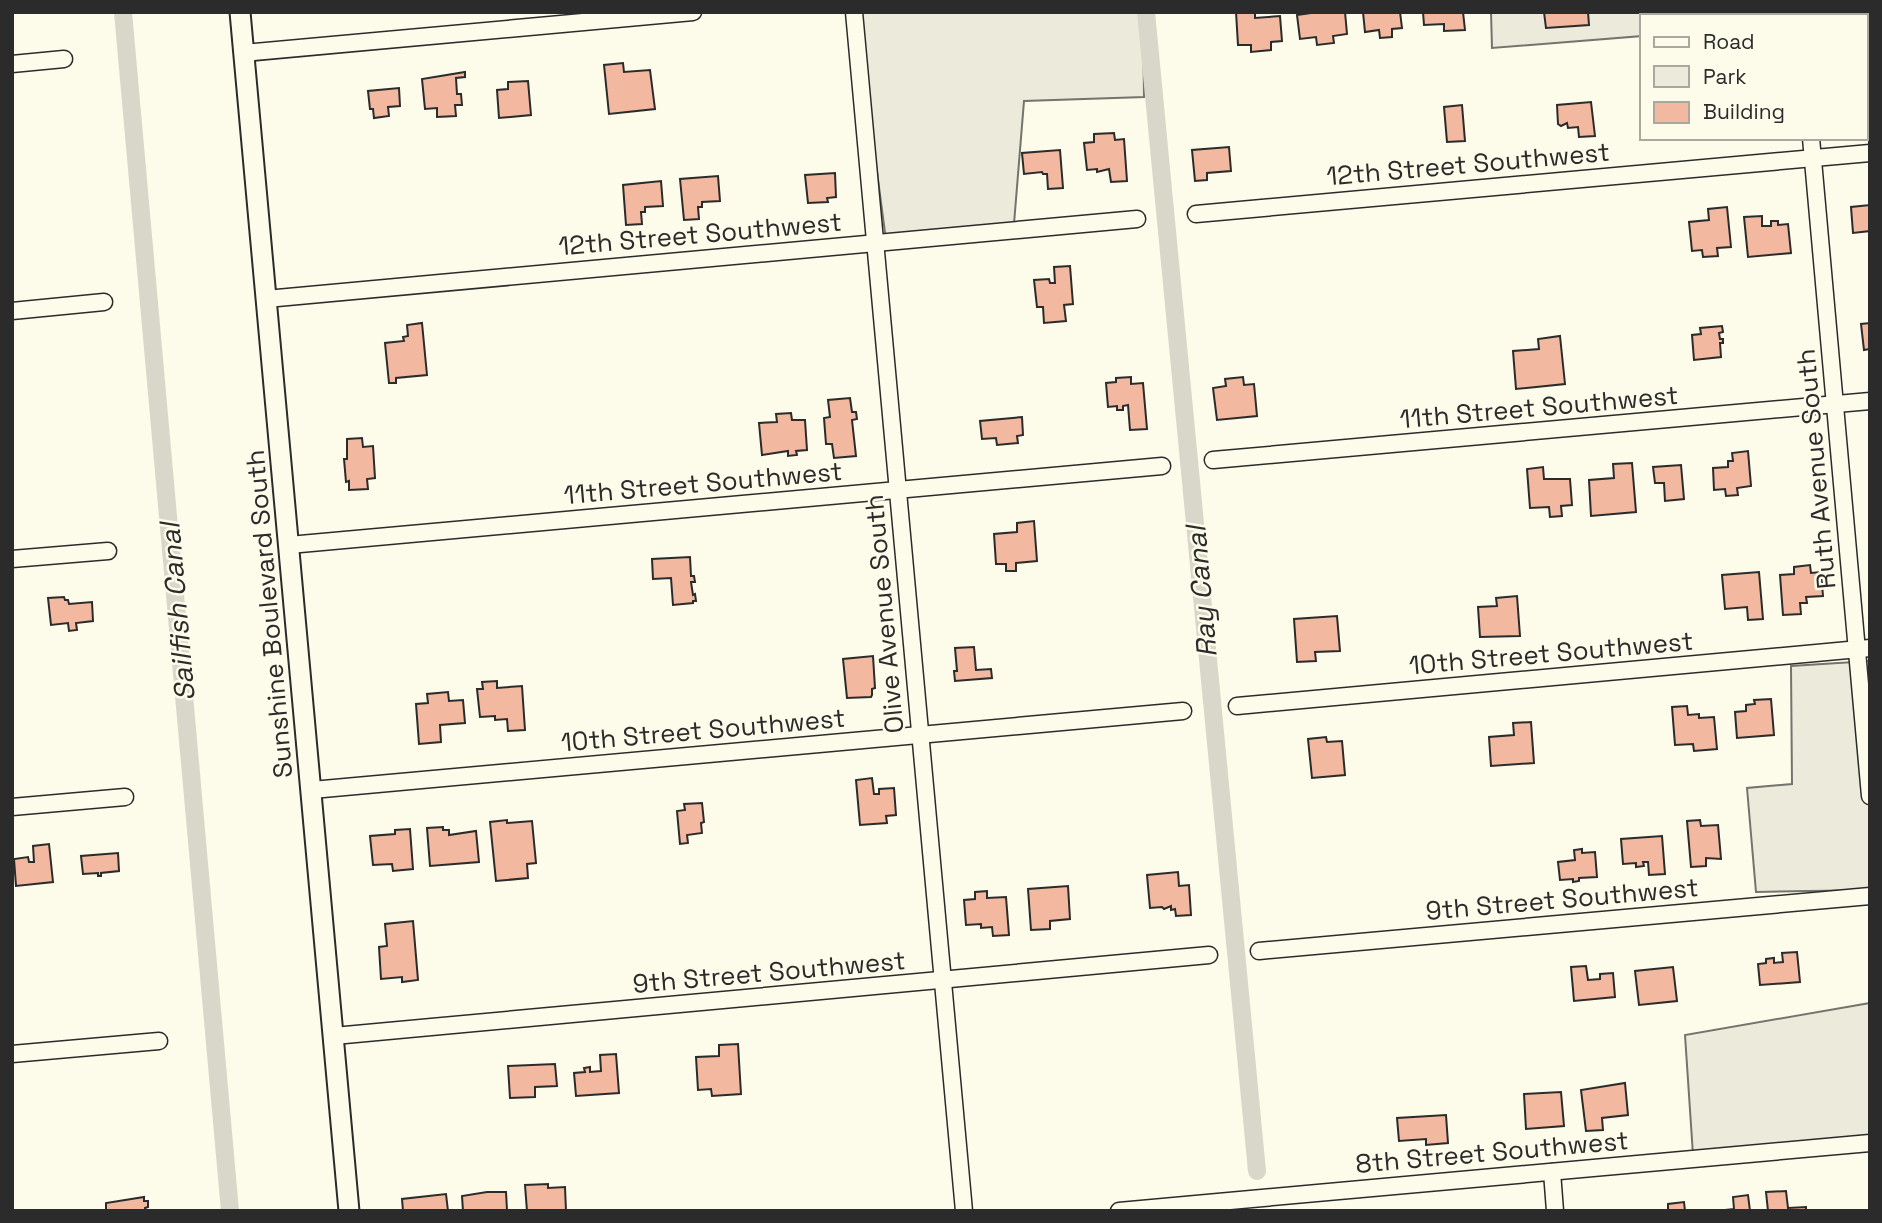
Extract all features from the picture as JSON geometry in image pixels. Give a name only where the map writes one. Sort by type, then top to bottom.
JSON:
[{"type":"street","name":"Sunshine Boulevard South","points":[[240,12],[349,1211]]},
{"type":"street","points":[[244,52],[693,12]]},
{"type":"street","name":"Olive Avenue South","points":[[854,12],[964,1211]]},
{"type":"street","points":[[12,64],[64,59]]},
{"type":"street","name":"Ruth Avenue South","points":[[1811,140],[1835,404],[1863,648],[1870,796]]},
{"type":"street","name":"12th Street Southwest","points":[[1196,214],[1870,153]]},
{"type":"street","name":"12th Street Southwest","points":[[267,299],[1137,219]]},
{"type":"street","points":[[12,311],[104,302]]},
{"type":"street","name":"11th Street Southwest","points":[[1213,460],[1870,401]]},
{"type":"street","name":"11th Street Southwest","points":[[289,545],[1162,466]]},
{"type":"street","points":[[12,559],[108,551]]},
{"type":"street","name":"10th Street Southwest","points":[[1237,706],[1863,648]]},
{"type":"street","name":"10th Street Southwest","points":[[312,790],[1183,711]]},
{"type":"street","points":[[12,807],[125,797]]},
{"type":"street","name":"9th Street Southwest","points":[[1259,951],[1870,896]]},
{"type":"street","name":"9th Street Southwest","points":[[334,1036],[1209,955]]},
{"type":"street","points":[[12,1054],[159,1041]]},
{"type":"street","name":"8th Street Southwest","points":[[1119,1211],[1870,1143]]},
{"type":"street","points":[[1552,1171],[1555,1211]]},
{"type":"green space","points":[[856,12],[1143,12],[1144,97],[1024,101],[1013,236],[887,248]]},
{"type":"green space","points":[[1491,12],[1780,12],[1640,14],[1640,36],[1492,48]]},
{"type":"green space","points":[[1870,661],[1870,890],[1756,892],[1747,788],[1792,784],[1791,666]]},
{"type":"green space","points":[[1870,1003],[1870,1142],[1693,1155],[1685,1035]]},
{"type":"building","points":[[1236,12],[1255,12],[1255,18],[1280,16],[1282,41],[1271,42],[1271,50],[1251,52],[1251,45],[1238,45]]},
{"type":"building","points":[[1345,12],[1347,34],[1333,36],[1334,43],[1317,45],[1316,37],[1300,39],[1297,15]]},
{"type":"building","points":[[1363,12],[1400,12],[1402,28],[1392,29],[1392,37],[1380,38],[1379,30],[1365,32]]},
{"type":"building","points":[[1423,12],[1463,12],[1465,30],[1444,31],[1444,24],[1424,25]]},
{"type":"building","points":[[1544,12],[1588,12],[1589,25],[1546,28]]},
{"type":"building","points":[[623,63],[624,72],[650,70],[655,109],[609,114],[604,65]]},
{"type":"building","points":[[465,72],[465,77],[456,78],[457,94],[461,94],[462,105],[455,105],[456,116],[437,117],[437,108],[425,109],[422,79]]},
{"type":"building","points":[[1868,76],[1870,76],[1868,110]]},
{"type":"building","points":[[528,81],[531,115],[499,118],[497,90],[508,89],[508,82]]},
{"type":"building","points":[[399,88],[400,106],[388,107],[389,116],[374,118],[368,91]]},
{"type":"building","points":[[1591,102],[1595,136],[1579,137],[1578,127],[1568,128],[1567,123],[1561,126],[1558,124],[1557,105]]},
{"type":"building","points":[[1462,105],[1465,141],[1447,142],[1444,107]]},
{"type":"building","points":[[1114,133],[1115,140],[1124,139],[1127,181],[1111,182],[1109,169],[1097,172],[1097,169],[1087,170],[1084,143],[1094,142],[1094,134]]},
{"type":"building","points":[[1229,147],[1231,171],[1207,173],[1207,180],[1195,181],[1192,150]]},
{"type":"building","points":[[1060,150],[1063,188],[1048,189],[1047,174],[1042,172],[1024,174],[1022,153]]},
{"type":"building","points":[[835,173],[836,197],[827,198],[828,202],[808,203],[805,175]]},
{"type":"building","points":[[718,176],[720,201],[702,202],[702,207],[698,207],[699,219],[684,220],[680,179]]},
{"type":"building","points":[[661,181],[663,206],[645,207],[645,212],[641,212],[642,224],[626,225],[623,185]]},
{"type":"building","points":[[1870,205],[1870,231],[1853,233],[1851,207]]},
{"type":"building","points":[[1727,207],[1731,247],[1717,248],[1718,256],[1703,257],[1702,250],[1692,251],[1689,222],[1709,220],[1708,209]]},
{"type":"building","points":[[1762,216],[1762,226],[1771,226],[1771,221],[1778,221],[1778,225],[1788,224],[1791,253],[1748,257],[1744,217]]},
{"type":"building","points":[[1070,266],[1073,304],[1064,305],[1066,321],[1044,323],[1043,307],[1037,307],[1034,280],[1049,279],[1050,283],[1055,283],[1054,267]]},
{"type":"building","points":[[422,323],[427,375],[396,378],[396,383],[389,383],[385,343],[404,341],[403,337],[408,336],[407,325]]},
{"type":"building","points":[[1870,323],[1870,349],[1864,350],[1861,324]]},
{"type":"building","points":[[1722,326],[1723,332],[1719,333],[1720,339],[1723,339],[1723,343],[1720,343],[1721,357],[1694,360],[1692,335],[1701,334],[1700,328]]},
{"type":"building","points":[[1560,336],[1565,384],[1516,389],[1513,351],[1539,349],[1538,339]]},
{"type":"building","points":[[1131,377],[1131,384],[1143,383],[1147,429],[1130,430],[1128,405],[1123,406],[1123,410],[1117,410],[1117,406],[1108,407],[1106,383],[1116,382],[1116,378]]},
{"type":"building","points":[[1243,377],[1244,385],[1254,384],[1257,416],[1217,420],[1213,388],[1226,386],[1225,379]]},
{"type":"building","points":[[850,398],[852,412],[856,412],[857,419],[852,420],[856,456],[834,458],[832,444],[826,444],[824,418],[830,417],[828,400]]},
{"type":"building","points":[[791,413],[792,420],[805,420],[807,450],[796,451],[797,455],[788,456],[788,451],[762,455],[759,423],[777,422],[776,414]]},
{"type":"building","points":[[1022,417],[1023,435],[1017,436],[1018,443],[997,445],[996,438],[982,439],[980,421]]},
{"type":"building","points":[[362,438],[363,447],[373,446],[375,478],[367,479],[368,489],[349,490],[344,459],[347,459],[347,439]]},
{"type":"building","points":[[1748,451],[1751,486],[1737,488],[1738,495],[1726,496],[1725,489],[1714,490],[1713,468],[1728,467],[1728,461],[1733,461],[1732,453]]},
{"type":"building","points":[[1632,463],[1636,512],[1591,516],[1589,480],[1614,478],[1613,464]]},
{"type":"building","points":[[1681,465],[1684,499],[1665,501],[1664,483],[1655,483],[1653,467]]},
{"type":"building","points":[[1543,467],[1544,479],[1570,479],[1572,505],[1561,506],[1562,516],[1550,517],[1549,507],[1530,508],[1527,469]]},
{"type":"building","points":[[1034,521],[1037,561],[1016,563],[1016,571],[1006,571],[1006,564],[996,564],[994,534],[1017,532],[1017,523]]},
{"type":"building","points":[[690,557],[691,576],[694,576],[695,582],[691,582],[696,601],[673,605],[671,578],[653,579],[652,559]]},
{"type":"building","points":[[1810,565],[1811,573],[1821,572],[1823,596],[1806,597],[1807,603],[1800,603],[1801,614],[1783,615],[1780,575],[1794,574],[1794,567]]},
{"type":"building","points":[[1759,572],[1763,619],[1748,620],[1747,607],[1725,609],[1722,575]]},
{"type":"building","points":[[1517,596],[1520,636],[1480,637],[1478,607],[1497,606],[1496,598]]},
{"type":"building","points":[[64,597],[69,604],[92,602],[93,621],[76,623],[77,630],[69,631],[68,623],[51,625],[48,598]]},
{"type":"building","points":[[1337,616],[1340,651],[1315,652],[1316,661],[1297,662],[1294,619]]},
{"type":"building","points":[[974,647],[976,670],[991,669],[992,678],[955,681],[955,648]]},
{"type":"building","points":[[873,656],[875,688],[872,689],[871,697],[847,698],[843,659]]},
{"type":"building","points":[[497,681],[497,688],[522,686],[525,730],[508,731],[507,719],[495,720],[495,716],[480,717],[477,689],[483,689],[482,682]]},
{"type":"building","points":[[448,692],[449,701],[463,700],[465,723],[440,725],[441,742],[419,744],[416,704],[428,703],[427,694]]},
{"type":"building","points":[[1771,699],[1774,735],[1737,738],[1735,712],[1746,711],[1746,705],[1755,704],[1754,700]]},
{"type":"building","points":[[1687,706],[1688,715],[1699,714],[1699,718],[1714,717],[1717,749],[1694,751],[1693,744],[1675,745],[1672,707]]},
{"type":"building","points":[[1531,722],[1534,763],[1491,766],[1489,737],[1514,735],[1513,723]]},
{"type":"building","points":[[1326,737],[1327,742],[1342,741],[1345,775],[1312,778],[1308,739]]},
{"type":"building","points":[[872,778],[874,794],[879,794],[879,789],[894,788],[896,815],[886,816],[887,823],[860,825],[856,780]]},
{"type":"building","points":[[702,803],[702,833],[687,835],[688,843],[680,844],[677,811],[685,810],[684,804]]},
{"type":"building","points":[[507,820],[507,823],[532,821],[536,863],[527,864],[528,878],[496,881],[490,822]]},
{"type":"building","points":[[1700,820],[1701,826],[1718,825],[1721,859],[1706,858],[1706,866],[1691,867],[1687,821]]},
{"type":"building","points":[[443,827],[443,830],[449,830],[449,835],[476,831],[479,862],[430,866],[427,828]]},
{"type":"building","points":[[410,829],[413,869],[393,871],[392,864],[373,865],[370,836],[395,834],[395,830]]},
{"type":"building","points":[[1662,836],[1665,874],[1649,875],[1648,862],[1643,862],[1644,866],[1636,867],[1636,863],[1623,864],[1621,839]]},
{"type":"building","points":[[49,844],[53,882],[16,886],[14,859],[28,857],[29,862],[34,862],[33,846]]},
{"type":"building","points":[[1582,849],[1582,853],[1595,852],[1597,877],[1579,878],[1579,881],[1573,882],[1573,879],[1560,880],[1558,862],[1575,860],[1574,850]]},
{"type":"building","points":[[118,853],[119,871],[101,873],[101,876],[98,876],[98,873],[83,874],[81,856]]},
{"type":"building","points":[[1178,872],[1179,886],[1189,885],[1191,915],[1176,916],[1175,909],[1171,910],[1171,906],[1164,909],[1150,908],[1147,875]]},
{"type":"building","points":[[1068,886],[1070,919],[1050,921],[1050,929],[1031,930],[1028,889]]},
{"type":"building","points":[[987,891],[987,898],[1006,897],[1009,935],[993,936],[992,927],[981,928],[981,924],[966,925],[964,900],[975,899],[975,892]]},
{"type":"building","points":[[413,921],[418,980],[402,982],[402,977],[381,979],[379,947],[387,946],[385,924]]},
{"type":"building","points":[[1797,952],[1800,982],[1760,985],[1758,964],[1774,958],[1774,963],[1783,962],[1782,953]]},
{"type":"building","points":[[1586,966],[1588,980],[1600,979],[1600,974],[1613,973],[1615,997],[1574,1001],[1571,967]]},
{"type":"building","points":[[1673,967],[1677,1001],[1639,1005],[1635,971]]},
{"type":"building","points":[[738,1044],[741,1094],[712,1096],[711,1089],[698,1090],[696,1057],[719,1056],[719,1045]]},
{"type":"building","points":[[616,1054],[619,1093],[576,1096],[574,1073],[585,1072],[584,1068],[590,1067],[590,1072],[601,1071],[600,1055]]},
{"type":"building","points":[[555,1064],[557,1086],[535,1087],[535,1097],[510,1098],[508,1066]]},
{"type":"building","points":[[1625,1083],[1628,1115],[1602,1118],[1603,1130],[1586,1131],[1581,1090]]},
{"type":"building","points":[[1561,1092],[1564,1126],[1526,1129],[1524,1094]]},
{"type":"building","points":[[1446,1115],[1448,1143],[1426,1145],[1426,1139],[1399,1141],[1397,1118]]},
{"type":"building","points":[[548,1184],[548,1188],[565,1187],[566,1211],[527,1211],[525,1185]]},
{"type":"building","points":[[1786,1191],[1788,1208],[1806,1207],[1806,1211],[1768,1211],[1766,1192]]},
{"type":"building","points":[[506,1192],[507,1210],[463,1211],[462,1196]]},
{"type":"building","points":[[446,1194],[448,1211],[403,1211],[402,1199]]},
{"type":"building","points":[[1748,1195],[1750,1211],[1716,1211],[1734,1209],[1733,1197]]},
{"type":"building","points":[[144,1197],[144,1201],[148,1201],[145,1211],[106,1211],[106,1203]]},
{"type":"building","points":[[1684,1202],[1685,1211],[1668,1211],[1668,1204]]},
{"type":"waterway","name":"Sailfish Canal","points":[[123,12],[230,1211]]},
{"type":"waterway","name":"Ray Canal","points":[[1146,12],[1257,1171]]}]
